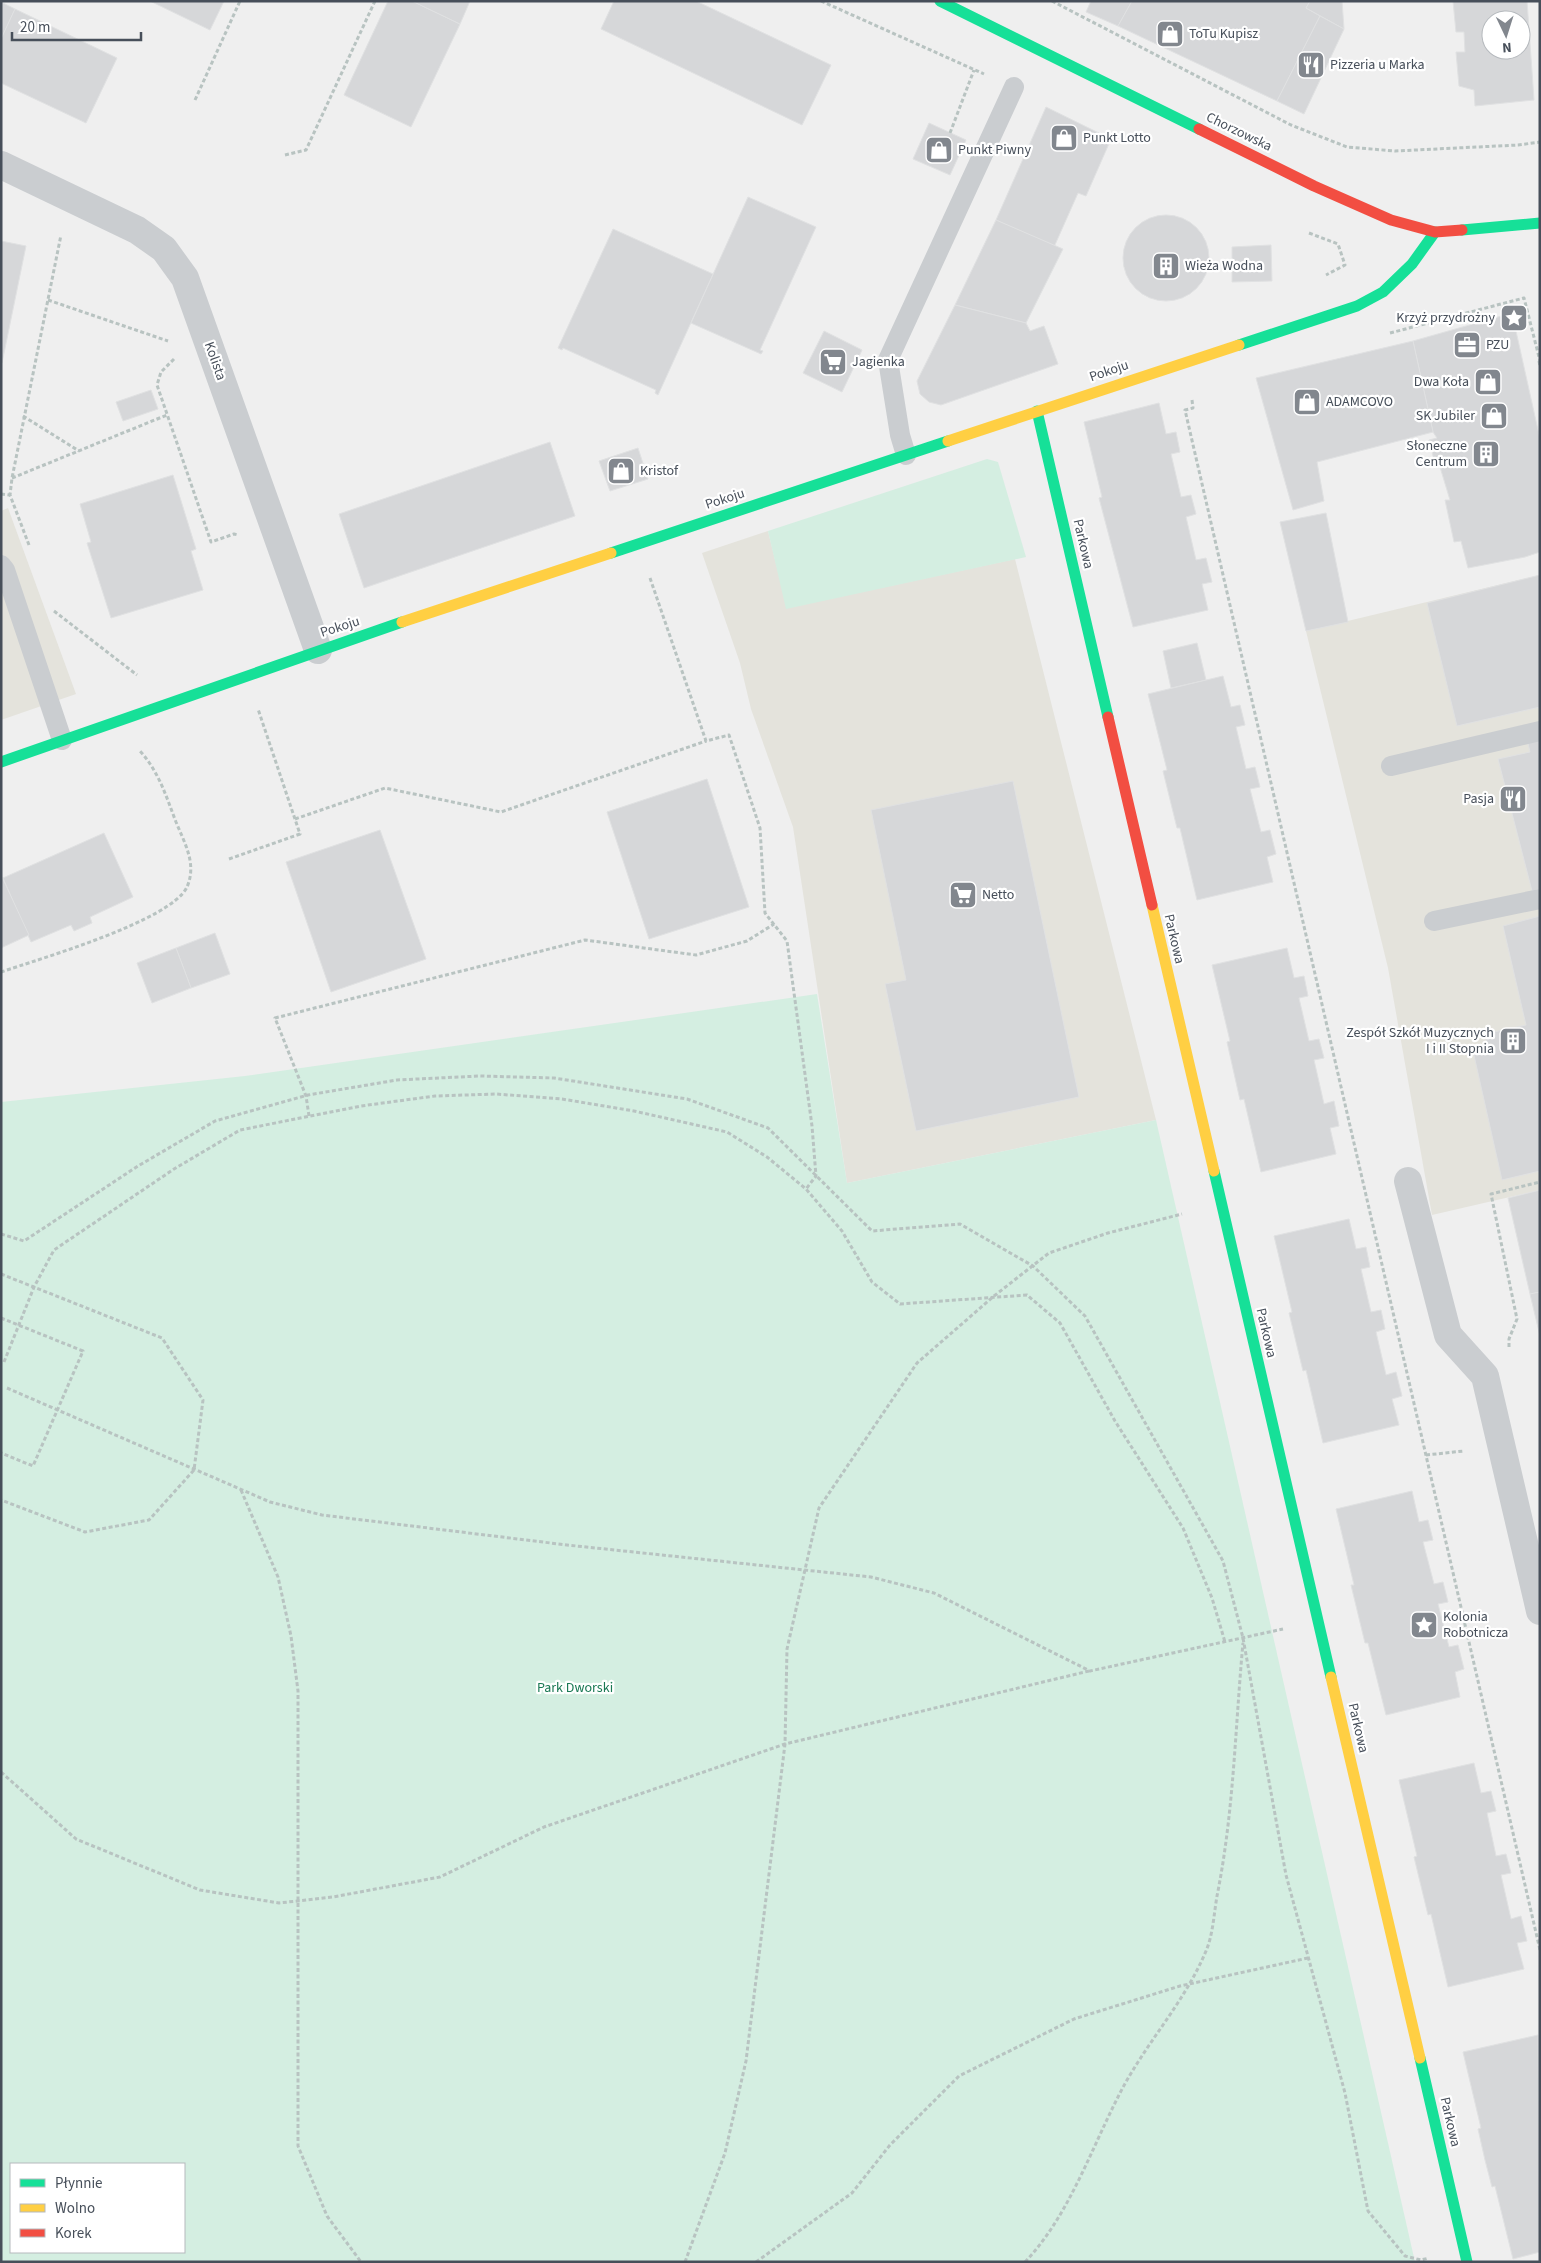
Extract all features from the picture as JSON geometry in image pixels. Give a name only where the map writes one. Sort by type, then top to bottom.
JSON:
[{"type":"street","name":"Chorzowska","points":[[940,1],[1320,189],[1391,220],[1435,232],[1540,222]]},
{"type":"street","name":"Kolista","points":[[1,165],[137,230],[164,250],[185,278],[318,650]]},
{"type":"street","name":"Pokoju","points":[[1,762],[318,650],[1357,306],[1383,292],[1412,264],[1435,232]]},
{"type":"street","name":"Parkowa","points":[[1037,411],[1466,2256]]},
{"type":"street","points":[[1408,1181],[1448,1335],[1484,1376],[1540,1611]]},
{"type":"lane","points":[[906,455],[900,434],[888,360],[1014,86]]},
{"type":"lane","points":[[1,565],[5,570],[62,740]]},
{"type":"lane","points":[[1391,766],[1540,731]]},
{"type":"lane","points":[[1434,921],[1540,899]]},
{"type":"path","points":[[194,100],[240,1]]},
{"type":"path","points":[[285,155],[306,150],[375,1]]},
{"type":"path","points":[[821,1],[1014,86]]},
{"type":"path","points":[[1052,1],[1291,125],[1347,147],[1395,151],[1518,146],[1540,142]]},
{"type":"path","points":[[950,133],[974,70]]},
{"type":"path","points":[[1309,233],[1338,244],[1345,265],[1320,278]]},
{"type":"path","points":[[30,549],[10,495],[23,416],[59,247]]},
{"type":"path","points":[[1386,334],[1524,298],[1540,366]]},
{"type":"path","points":[[48,300],[176,344]]},
{"type":"path","points":[[180,353],[162,372],[157,385],[211,542],[234,534],[240,536]]},
{"type":"path","points":[[1194,408],[1185,410],[1540,1950]]},
{"type":"path","points":[[12,478],[167,415]]},
{"type":"path","points":[[23,416],[80,451]]},
{"type":"path","points":[[1,494],[10,495]]},
{"type":"path","points":[[639,543],[706,741]]},
{"type":"path","points":[[50,602],[54,611],[141,678],[132,681]]},
{"type":"path","points":[[229,859],[300,834],[256,704]]},
{"type":"path","points":[[295,819],[384,788],[501,812],[728,735],[760,828],[765,913],[787,941],[812,1126],[816,1176],[806,1189]]},
{"type":"path","points":[[1,972],[128,928],[167,908],[186,888],[192,862],[154,766],[135,745]]},
{"type":"path","points":[[309,1116],[306,1096],[275,1018],[585,940],[696,955],[747,941],[774,924]]},
{"type":"path","points":[[1,1234],[24,1241],[138,1166],[215,1122],[306,1096],[397,1080],[480,1076],[554,1078],[687,1098],[768,1128],[872,1231],[960,1224],[1033,1266],[1085,1316],[1158,1442],[1222,1561],[1244,1638],[1286,1875],[1345,2093],[1368,2211],[1405,2256],[1422,2260],[1466,2256]]},
{"type":"path","points":[[4,1362],[34,1287],[54,1250],[174,1169],[240,1130],[361,1106],[435,1096],[496,1094],[562,1099],[634,1111],[727,1132],[767,1157],[806,1189],[842,1231],[872,1282],[900,1304],[994,1296],[1027,1296],[1060,1323],[1116,1421],[1183,1528],[1212,1598],[1225,1642]]},
{"type":"path","points":[[1510,1348],[1509,1339],[1517,1319],[1491,1194],[1540,1182]]},
{"type":"path","points":[[685,2262],[725,2152],[746,2060],[785,1744],[787,1649],[818,1508],[917,1363],[994,1296],[1049,1253],[1108,1233],[1182,1214]]},
{"type":"path","points":[[1,1274],[162,1338],[204,1400],[194,1470],[149,1520],[85,1532],[1,1500]]},
{"type":"path","points":[[1,1318],[83,1351],[33,1466],[1,1453]]},
{"type":"path","points":[[7,1388],[270,1502],[322,1515],[871,1577],[934,1593],[1090,1671]]},
{"type":"path","points":[[1426,1455],[1459,1450]]},
{"type":"path","points":[[241,1490],[278,1577],[291,1636],[298,1691],[298,2146],[327,2216],[361,2262]]},
{"type":"path","points":[[1,1772],[76,1838],[200,1890],[279,1903],[333,1898],[440,1877],[544,1827],[785,1744],[1090,1671],[1318,1622]]},
{"type":"path","points":[[1025,2262],[1062,2210],[1119,2094],[1191,1983],[1207,1949],[1226,1854],[1234,1791],[1237,1706],[1244,1638]]},
{"type":"path","points":[[756,2262],[852,2193],[890,2145],[959,2076],[1074,2019],[1191,1983],[1308,1958]]},
{"type":"shaded area","points":[[8,508],[76,694],[1,720],[1,511]]},
{"type":"shaded area","points":[[768,531],[787,608],[1015,559],[1156,1120],[847,1183],[793,827],[751,709],[740,663],[702,553]]},
{"type":"shaded area","points":[[1540,575],[1540,1190],[1432,1215],[1388,968],[1306,631]]},
{"type":"green space","points":[[987,459],[998,462],[1026,557],[786,609],[768,531]]},
{"type":"green space","name":"Park Dworski","points":[[817,994],[847,1183],[1156,1120],[1415,2262],[1,2262],[1,1102],[245,1076]]},
{"type":"building","points":[[150,1],[224,1],[210,30]]},
{"type":"building","points":[[388,1],[412,1],[460,24],[411,127],[344,95]]},
{"type":"building","points":[[412,1],[470,1],[460,24]]},
{"type":"building","points":[[614,1],[696,1],[831,65],[802,125],[601,29]]},
{"type":"building","points":[[1091,1],[1132,1],[1118,26],[1086,12]]},
{"type":"building","points":[[1132,1],[1310,1],[1306,8],[1320,16],[1277,101],[1118,26]]},
{"type":"building","points":[[1310,1],[1342,1],[1344,29],[1306,8]]},
{"type":"building","points":[[1453,1],[1527,1],[1528,10],[1481,10],[1481,60],[1531,60],[1531,58],[1534,100],[1475,106],[1474,90],[1459,86],[1456,52],[1465,52],[1464,32],[1456,32]]},
{"type":"building","points":[[1,2],[15,9],[1,39]]},
{"type":"building","points":[[15,9],[117,58],[86,123],[1,83],[1,39]]},
{"type":"building","name":"Pizzeria u Marka","points":[[1320,16],[1344,29],[1304,114],[1277,101]]},
{"type":"building","points":[[1046,107],[1111,139],[1086,196],[1078,193],[1054,247],[996,220]]},
{"type":"building","name":"Punkt Piwny","points":[[929,123],[966,140],[950,175],[913,159]]},
{"type":"building","points":[[748,197],[816,227],[760,350],[763,351],[761,354],[691,323]]},
{"type":"building","name":"Wieża Wodna","points":[[1158,215],[1174,215],[1183,218],[1197,227],[1206,241],[1209,258],[1206,275],[1197,289],[1183,298],[1174,301],[1158,301],[1142,294],[1130,282],[1123,266],[1123,250],[1130,234],[1142,222]]},
{"type":"building","points":[[996,220],[1063,249],[1026,323],[955,305]]},
{"type":"building","points":[[613,229],[713,274],[658,395],[655,393],[656,390],[563,348],[562,350],[558,348]]},
{"type":"building","points":[[1,241],[26,246],[2,363],[1,363]]},
{"type":"building","points":[[1271,245],[1272,281],[1232,282],[1232,247]]},
{"type":"building","points":[[955,305],[1026,323],[1030,331],[1044,326],[1058,364],[941,405],[929,402],[920,394],[917,381]]},
{"type":"building","name":"Słoneczne Centrum","points":[[1512,313],[1540,439],[1540,552],[1525,557],[1468,568],[1461,541],[1454,542],[1445,500],[1450,500],[1440,467],[1436,468],[1429,440],[1437,438],[1433,432],[1413,341]]},
{"type":"building","name":"Jagienka","points":[[824,331],[862,350],[842,392],[803,373]]},
{"type":"building","points":[[1413,341],[1433,432],[1317,462],[1324,501],[1293,510],[1256,378]]},
{"type":"building","points":[[151,390],[158,409],[123,421],[116,402]]},
{"type":"building","points":[[1159,403],[1166,434],[1176,432],[1180,452],[1171,454],[1181,497],[1191,495],[1196,514],[1186,517],[1196,560],[1206,558],[1212,582],[1202,584],[1208,610],[1133,627],[1099,498],[1102,497],[1084,422]]},
{"type":"building","points":[[550,442],[575,516],[364,588],[339,514]]},
{"type":"building","points":[[638,448],[648,479],[610,491],[599,461]]},
{"type":"building","points":[[173,475],[196,549],[191,551],[203,590],[111,618],[87,543],[91,542],[80,504]]},
{"type":"building","points":[[1326,513],[1348,622],[1306,631],[1280,522]]},
{"type":"building","points":[[1540,575],[1540,707],[1457,726],[1427,603]]},
{"type":"building","points":[[1197,643],[1206,680],[1171,688],[1163,651]]},
{"type":"building","points":[[1223,676],[1231,707],[1240,705],[1245,725],[1236,727],[1246,769],[1255,767],[1260,787],[1250,789],[1261,832],[1270,830],[1276,854],[1267,857],[1273,882],[1197,900],[1180,828],[1177,828],[1163,771],[1167,770],[1148,694]]},
{"type":"building","points":[[1540,728],[1540,889],[1532,891],[1498,759],[1530,752],[1525,731]]},
{"type":"building","points":[[707,779],[749,907],[649,939],[607,812]]},
{"type":"building","name":"Netto","points":[[1013,781],[1079,1097],[916,1131],[885,984],[906,980],[871,810]]},
{"type":"building","points":[[380,830],[426,959],[331,992],[286,862]]},
{"type":"building","points":[[104,833],[133,897],[90,917],[92,923],[74,931],[71,925],[31,942],[3,878]]},
{"type":"building","points":[[1,875],[29,935],[1,948]]},
{"type":"building","name":"Zespół Szkół Muzycznych I i II Stopnia","points":[[1540,916],[1540,1171],[1502,1180],[1473,1051],[1488,1048],[1485,1034],[1526,1025],[1503,926]]},
{"type":"building","points":[[215,933],[230,974],[191,988],[176,948]]},
{"type":"building","points":[[176,948],[191,988],[152,1003],[137,963]]},
{"type":"building","points":[[1287,948],[1294,978],[1304,976],[1308,996],[1299,998],[1309,1041],[1319,1039],[1324,1058],[1314,1060],[1324,1104],[1334,1101],[1339,1126],[1330,1128],[1336,1154],[1261,1172],[1244,1099],[1240,1100],[1227,1042],[1230,1041],[1212,965]]},
{"type":"building","points":[[1540,1190],[1540,1292],[1530,1294],[1508,1198]]},
{"type":"building","points":[[1349,1219],[1356,1249],[1366,1247],[1370,1267],[1361,1269],[1371,1312],[1381,1310],[1385,1329],[1376,1332],[1386,1375],[1396,1372],[1402,1396],[1392,1399],[1399,1425],[1323,1443],[1306,1370],[1303,1371],[1289,1313],[1292,1312],[1274,1236]]},
{"type":"building","points":[[1540,1292],[1540,1336],[1530,1294]]},
{"type":"building","points":[[1412,1491],[1419,1522],[1428,1520],[1433,1540],[1423,1542],[1434,1584],[1443,1582],[1448,1602],[1438,1604],[1449,1647],[1458,1645],[1464,1669],[1455,1672],[1460,1697],[1386,1715],[1368,1643],[1365,1643],[1351,1585],[1354,1585],[1336,1509]]},
{"type":"building","points":[[1474,1763],[1481,1793],[1491,1791],[1496,1811],[1487,1813],[1496,1856],[1506,1854],[1511,1873],[1501,1875],[1511,1919],[1521,1916],[1527,1941],[1517,1943],[1524,1969],[1448,1987],[1431,1914],[1428,1915],[1414,1857],[1417,1856],[1399,1780]]},
{"type":"building","points":[[1538,2035],[1540,2252],[1513,2259],[1495,2186],[1492,2187],[1485,2160],[1478,2129],[1481,2128],[1463,2052]]},
{"type":"traffic: fast","points":[[940,1],[1199,129]]},
{"type":"traffic: fast","points":[[1462,230],[1540,223]]},
{"type":"traffic: fast","points":[[1239,345],[1357,306],[1383,292],[1412,264],[1435,232]]},
{"type":"traffic: fast","points":[[1037,411],[1108,717]]},
{"type":"traffic: fast","points":[[611,553],[948,441]]},
{"type":"traffic: fast","points":[[1,762],[402,622]]},
{"type":"traffic: fast","points":[[1214,1171],[1331,1677]]},
{"type":"traffic: fast","points":[[1420,2058],[1467,2262]]},
{"type":"traffic: slow","points":[[948,441],[1239,345]]},
{"type":"traffic: slow","points":[[402,622],[611,553]]},
{"type":"traffic: slow","points":[[1152,905],[1214,1171]]},
{"type":"traffic: slow","points":[[1331,1677],[1420,2058]]},
{"type":"traffic: jam","points":[[1199,129],[1314,186],[1391,220],[1435,232],[1462,230]]},
{"type":"traffic: jam","points":[[1108,717],[1152,905]]},
{"type":"place","name":"ToTu Kupisz","points":[[1170,34]]},
{"type":"place","name":"Pizzeria u Marka","points":[[1311,65]]},
{"type":"place","name":"Punkt Lotto","points":[[1064,138]]},
{"type":"place","name":"Punkt Piwny","points":[[939,150]]},
{"type":"place","name":"Wieża Wodna","points":[[1166,266]]},
{"type":"place","name":"Krzyż przydrożny","points":[[1514,318]]},
{"type":"place","name":"PZU","points":[[1467,345]]},
{"type":"place","name":"Jagienka","points":[[833,362]]},
{"type":"place","name":"Dwa Koła","points":[[1488,382]]},
{"type":"place","name":"ADAMCOVO","points":[[1307,402]]},
{"type":"place","name":"SK Jubiler","points":[[1494,416]]},
{"type":"place","name":"Słoneczne Centrum","points":[[1486,454]]},
{"type":"place","name":"Kristof","points":[[621,471]]},
{"type":"place","name":"Pasja","points":[[1513,799]]},
{"type":"place","name":"Netto","points":[[963,895]]},
{"type":"place","name":"Zespół Szkół Muzycznych I i II Stopnia","points":[[1513,1041]]},
{"type":"place","name":"Kolonia Robotnicza","points":[[1424,1625]]}]
